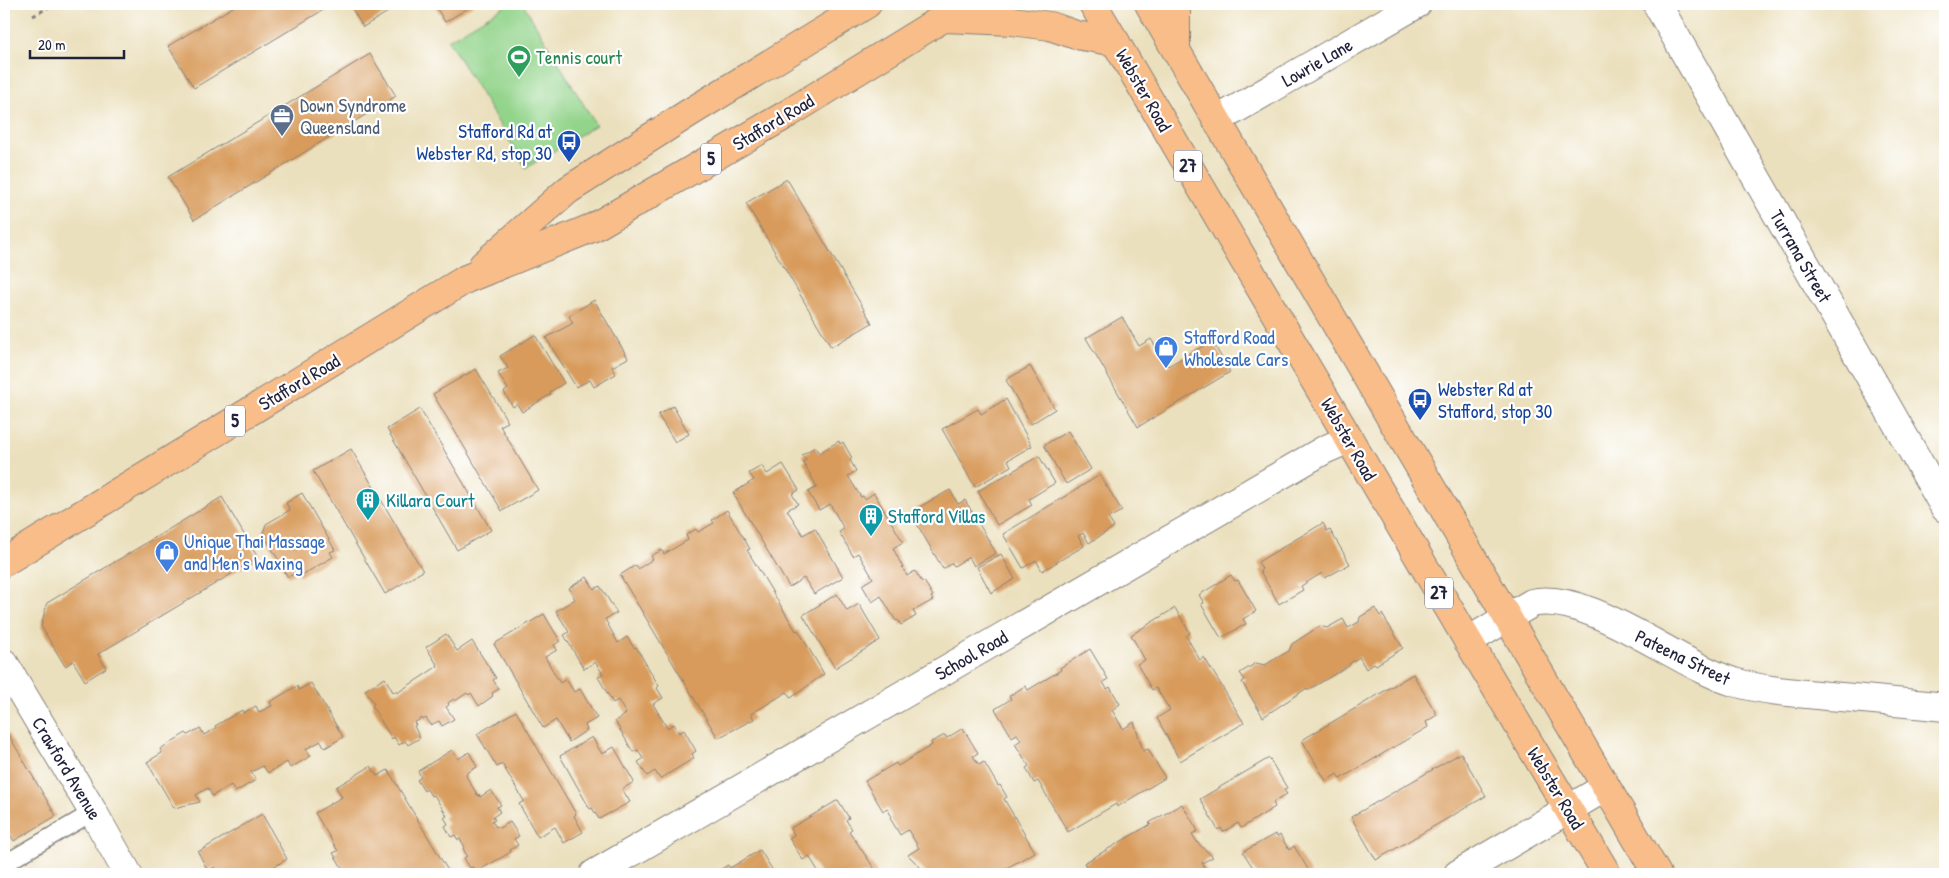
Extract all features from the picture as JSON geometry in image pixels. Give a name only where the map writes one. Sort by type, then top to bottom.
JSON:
[{"type":"main road","name":"Stafford Road","points":[[466,280],[568,190],[867,4]]},
{"type":"main road","name":"Webster Road","points":[[1093,4],[1607,874]]},
{"type":"main road","name":"27","points":[[1149,4],[1657,874]]},
{"type":"main road","points":[[1176,4],[1176,50]]},
{"type":"main road","name":"Stafford Road","points":[[4,562],[466,280],[594,227],[784,116],[955,11]]},
{"type":"main road","points":[[955,11],[1012,22],[1050,26],[1076,35],[1116,42]]},
{"type":"street","name":"Lowrie Lane","points":[[1217,120],[1418,4]]},
{"type":"street","name":"Turrana Street","points":[[1657,4],[1945,508]]},
{"type":"street","name":"School Road","points":[[594,874],[1324,450],[1349,439]]},
{"type":"street","name":"Pateena Street","points":[[1468,641],[1532,603],[1544,600],[1558,601],[1596,613],[1701,669],[1734,682],[1784,692],[1945,707]]},
{"type":"street","name":"Crawford Avenue","points":[[4,663],[128,874]]},
{"type":"street","points":[[1458,874],[1606,787]]},
{"type":"lane","points":[[4,864],[93,812]]},
{"type":"path","points":[[33,16],[55,4]]},
{"type":"green space","name":"Tennis court","points":[[508,4],[523,4],[596,125],[526,168],[448,40]]},
{"type":"building","points":[[238,4],[326,4],[328,7],[194,88],[168,46]]},
{"type":"building","points":[[349,4],[401,4],[363,27]]},
{"type":"building","points":[[434,4],[475,4],[445,22]]},
{"type":"building","name":"Down Syndrome Queensland","points":[[370,54],[396,96],[194,220],[168,177]]},
{"type":"building","points":[[787,179],[872,323],[831,347],[746,203]]},
{"type":"building","points":[[594,300],[628,358],[612,367],[616,374],[594,387],[590,380],[576,387],[546,338],[573,323],[569,316]]},
{"type":"building","name":"Stafford Road Wholesale Cars","points":[[1122,317],[1139,346],[1151,339],[1168,366],[1212,341],[1230,372],[1138,427],[1086,338]]},
{"type":"building","points":[[535,335],[564,383],[550,392],[551,394],[522,412],[517,404],[513,407],[504,392],[508,389],[498,373],[508,368],[500,356]]},
{"type":"building","points":[[1030,366],[1055,409],[1031,424],[1006,380]]},
{"type":"building","points":[[476,369],[508,422],[500,426],[538,490],[502,511],[433,394]]},
{"type":"building","points":[[1006,399],[1032,446],[1008,460],[1011,466],[975,487],[942,429],[978,409],[981,414]]},
{"type":"building","points":[[673,406],[689,434],[675,442],[658,415]]},
{"type":"building","points":[[420,409],[491,530],[457,550],[387,429]]},
{"type":"building","points":[[1068,431],[1091,469],[1066,484],[1044,445]]},
{"type":"building","name":"Stafford Villas","points":[[839,441],[840,444],[843,442],[852,458],[850,460],[856,471],[848,476],[861,497],[863,496],[865,499],[874,493],[903,542],[893,548],[907,576],[915,571],[933,596],[931,597],[933,600],[913,611],[916,616],[901,625],[898,620],[896,621],[881,596],[872,602],[862,585],[873,578],[858,553],[853,556],[839,532],[844,529],[830,504],[819,510],[808,492],[817,487],[803,462],[806,460],[802,455],[815,447],[819,453]]},
{"type":"building","name":"Killara Court","points":[[351,449],[423,571],[385,594],[313,471]]},
{"type":"building","points":[[1039,456],[1055,483],[1029,499],[1032,505],[997,525],[978,491]]},
{"type":"building","points":[[783,464],[799,490],[792,494],[798,504],[787,510],[803,535],[815,528],[843,577],[814,594],[804,578],[789,587],[733,493],[754,480],[749,473],[762,466],[767,474]]},
{"type":"building","points":[[1100,475],[1122,511],[1108,518],[1114,527],[1089,543],[1083,533],[1078,536],[1084,546],[1042,571],[1036,560],[1023,568],[1003,534]]},
{"type":"building","points":[[950,490],[958,504],[965,500],[996,553],[974,566],[969,557],[954,566],[952,563],[943,569],[914,519],[918,516],[914,510]]},
{"type":"building","points":[[302,493],[335,550],[330,552],[333,557],[300,576],[297,572],[288,577],[263,533],[266,524],[290,510],[286,503]]},
{"type":"building","points":[[222,497],[258,558],[98,654],[106,668],[85,681],[73,661],[65,666],[41,626],[47,603]]},
{"type":"building","points":[[727,510],[750,549],[747,550],[824,674],[791,698],[787,692],[751,714],[754,719],[718,738],[620,575],[636,565],[638,569],[653,559],[651,556],[662,550],[664,554],[688,540],[686,535],[696,529],[698,532],[714,523],[712,520]]},
{"type":"building","points":[[1323,523],[1327,531],[1330,530],[1350,564],[1325,578],[1322,573],[1301,586],[1303,590],[1279,604],[1260,571],[1262,569],[1258,562]]},
{"type":"building","points":[[1001,554],[1015,579],[991,593],[977,567]]},
{"type":"building","points":[[1231,575],[1235,581],[1238,580],[1256,611],[1243,619],[1246,624],[1221,638],[1201,604],[1204,603],[1199,595]]},
{"type":"building","points":[[587,577],[594,589],[600,586],[617,613],[605,619],[618,643],[627,637],[634,648],[636,647],[659,686],[657,688],[663,698],[653,704],[667,728],[674,724],[679,733],[684,730],[696,751],[692,754],[694,758],[660,779],[655,771],[647,776],[638,762],[643,759],[638,750],[633,752],[615,721],[626,714],[618,700],[613,703],[598,677],[603,674],[595,662],[584,669],[564,635],[569,632],[556,611],[575,599],[569,588]]},
{"type":"building","points":[[837,594],[847,611],[859,604],[880,640],[835,668],[803,615]]},
{"type":"building","points":[[1175,608],[1190,633],[1186,636],[1200,660],[1204,657],[1244,723],[1180,761],[1157,718],[1170,710],[1156,688],[1152,690],[1137,664],[1145,660],[1131,635]]},
{"type":"building","points":[[1375,608],[1380,616],[1382,614],[1403,648],[1366,669],[1359,657],[1350,665],[1308,690],[1307,688],[1263,717],[1242,682],[1245,680],[1240,673],[1256,663],[1265,665],[1289,651],[1292,644],[1320,626],[1327,628],[1343,619],[1348,628],[1359,622],[1360,617]]},
{"type":"building","points":[[544,614],[560,641],[554,645],[557,650],[545,657],[560,683],[566,679],[574,692],[580,689],[597,718],[585,725],[587,730],[569,742],[556,720],[543,728],[494,644]]},
{"type":"building","points":[[446,634],[457,651],[472,641],[496,678],[493,680],[499,689],[479,706],[471,693],[469,695],[467,693],[455,701],[454,699],[446,707],[454,719],[442,726],[439,721],[431,725],[426,718],[423,720],[422,718],[414,723],[420,738],[408,745],[405,741],[399,745],[394,737],[392,739],[372,706],[374,704],[365,690],[385,678],[393,692],[396,691],[397,693],[438,666],[426,647]]},
{"type":"building","points":[[1090,649],[1108,679],[1103,682],[1107,689],[1110,687],[1120,704],[1112,710],[1123,729],[1134,722],[1143,751],[1148,749],[1165,778],[1117,807],[1116,804],[1068,832],[1038,781],[1034,783],[1026,768],[1029,766],[1015,744],[1021,740],[1017,734],[1012,737],[995,709],[1011,699],[1009,696],[1025,686],[1028,690],[1061,670],[1060,668]]},
{"type":"building","points":[[1413,674],[1437,715],[1426,722],[1428,727],[1340,779],[1337,774],[1326,781],[1302,740]]},
{"type":"building","points":[[311,683],[343,737],[325,748],[321,741],[306,749],[311,756],[290,768],[287,762],[268,773],[263,766],[251,772],[256,780],[235,792],[231,785],[212,796],[208,788],[196,795],[200,802],[174,808],[147,762],[162,753],[160,749],[186,733],[188,735],[200,728],[204,735],[242,710],[243,713],[256,706],[259,712],[272,706],[270,702],[297,686],[299,690]]},
{"type":"building","points":[[516,711],[576,814],[574,816],[583,832],[564,843],[555,827],[538,837],[519,804],[524,801],[502,764],[497,767],[477,734]]},
{"type":"building","points":[[4,727],[56,816],[14,841],[4,825]]},
{"type":"building","points":[[963,728],[978,753],[973,756],[979,765],[984,762],[998,786],[1000,785],[1007,797],[1004,799],[1035,852],[996,874],[927,874],[908,855],[919,848],[908,830],[900,835],[890,818],[892,817],[887,808],[883,811],[865,781],[896,763],[898,766],[932,745],[931,742],[945,735],[947,738]]},
{"type":"building","points":[[592,737],[602,754],[614,747],[634,782],[622,789],[630,802],[599,819],[592,808],[590,809],[560,756]]},
{"type":"building","points":[[452,750],[458,759],[469,752],[477,767],[467,773],[466,776],[478,796],[479,794],[480,797],[491,790],[501,805],[497,807],[500,812],[493,817],[495,820],[492,821],[496,827],[499,828],[510,822],[519,836],[514,839],[518,845],[510,850],[511,852],[476,872],[473,867],[470,868],[464,858],[467,856],[463,848],[465,847],[460,839],[458,840],[455,835],[451,837],[445,826],[448,824],[444,817],[447,816],[434,795],[431,796],[427,789],[424,791],[417,780],[421,777],[418,771]]},
{"type":"building","points":[[1461,753],[1486,796],[1376,860],[1351,817]]},
{"type":"building","points":[[1269,758],[1287,788],[1284,790],[1287,794],[1273,802],[1275,807],[1241,828],[1238,823],[1223,832],[1221,828],[1218,830],[1200,799]]},
{"type":"building","points":[[371,766],[377,776],[388,770],[450,874],[346,874],[333,853],[338,851],[315,813],[342,797],[336,787]]},
{"type":"building","points":[[838,800],[849,818],[846,820],[852,829],[849,831],[878,874],[820,874],[809,856],[803,860],[789,838],[794,835],[791,828]]},
{"type":"building","points":[[1182,804],[1198,831],[1192,834],[1197,842],[1213,857],[1202,863],[1208,874],[1091,874],[1084,863]]},
{"type":"building","points":[[262,814],[287,859],[262,874],[218,874],[214,867],[208,871],[198,852]]},
{"type":"building","points":[[1275,834],[1277,837],[1280,835],[1289,850],[1294,846],[1311,874],[1257,874],[1243,852]]},
{"type":"building","points":[[760,850],[775,874],[713,874],[728,865],[730,868]]},
{"type":"building","points":[[301,869],[304,874],[293,874]]},
{"type":"place","name":"Tennis court","points":[[519,78]]},
{"type":"place","name":"Down Syndrome Queensland","points":[[282,137]]},
{"type":"place","name":"Stafford Rd at Webster Rd, stop 30","points":[[569,163]]},
{"type":"place","name":"Stafford Road Wholesale Cars","points":[[1166,369]]},
{"type":"place","name":"Webster Rd at Stafford, stop 30","points":[[1420,421]]},
{"type":"place","name":"Killara Court","points":[[368,521]]},
{"type":"place","name":"Stafford Villas","points":[[871,537]]},
{"type":"place","name":"Unique Thai Massage and Men's Waxing","points":[[167,573]]}]
